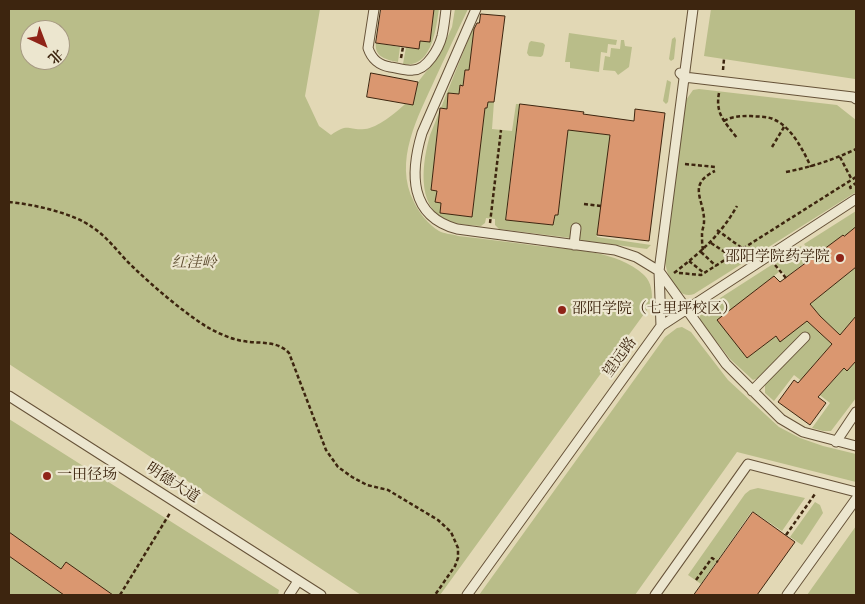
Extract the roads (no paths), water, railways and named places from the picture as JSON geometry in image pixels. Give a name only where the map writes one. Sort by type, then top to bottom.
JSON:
[{"type":"lane","points":[[374,9],[368,48],[370,54],[375,61],[383,66],[414,70],[420,69],[426,64],[436,51],[442,37],[446,9]]},
{"type":"lane","points":[[476,9],[422,133],[414,166],[415,182],[419,197],[431,216],[445,226],[457,229],[614,250],[636,257],[659,271],[726,364],[790,426],[802,432],[856,446]]},
{"type":"lane","points":[[661,326],[659,271],[682,75],[693,9]]},
{"type":"lane","points":[[682,75],[853,97],[856,99]]},
{"type":"lane","name":"望远路","points":[[467,595],[661,326],[856,199]]},
{"type":"lane","points":[[574,245],[576,228]]},
{"type":"lane","points":[[752,391],[805,337]]},
{"type":"lane","name":"明德大道","points":[[9,396],[321,595]]},
{"type":"lane","points":[[836,442],[856,412]]},
{"type":"lane","points":[[654,595],[748,464],[856,492]]},
{"type":"lane","points":[[787,595],[856,499]]},
{"type":"lane","points":[[289,595],[298,581]]},
{"type":"place","name":"邵阳学院药学院","points":[[840,258]]},
{"type":"place","name":"邵阳学院（七里坪校区）","points":[[562,310]]},
{"type":"place","name":"一田径场","points":[[47,476]]},
{"type":"park label","name":"红洼岭","points":[[194,264]]}]
